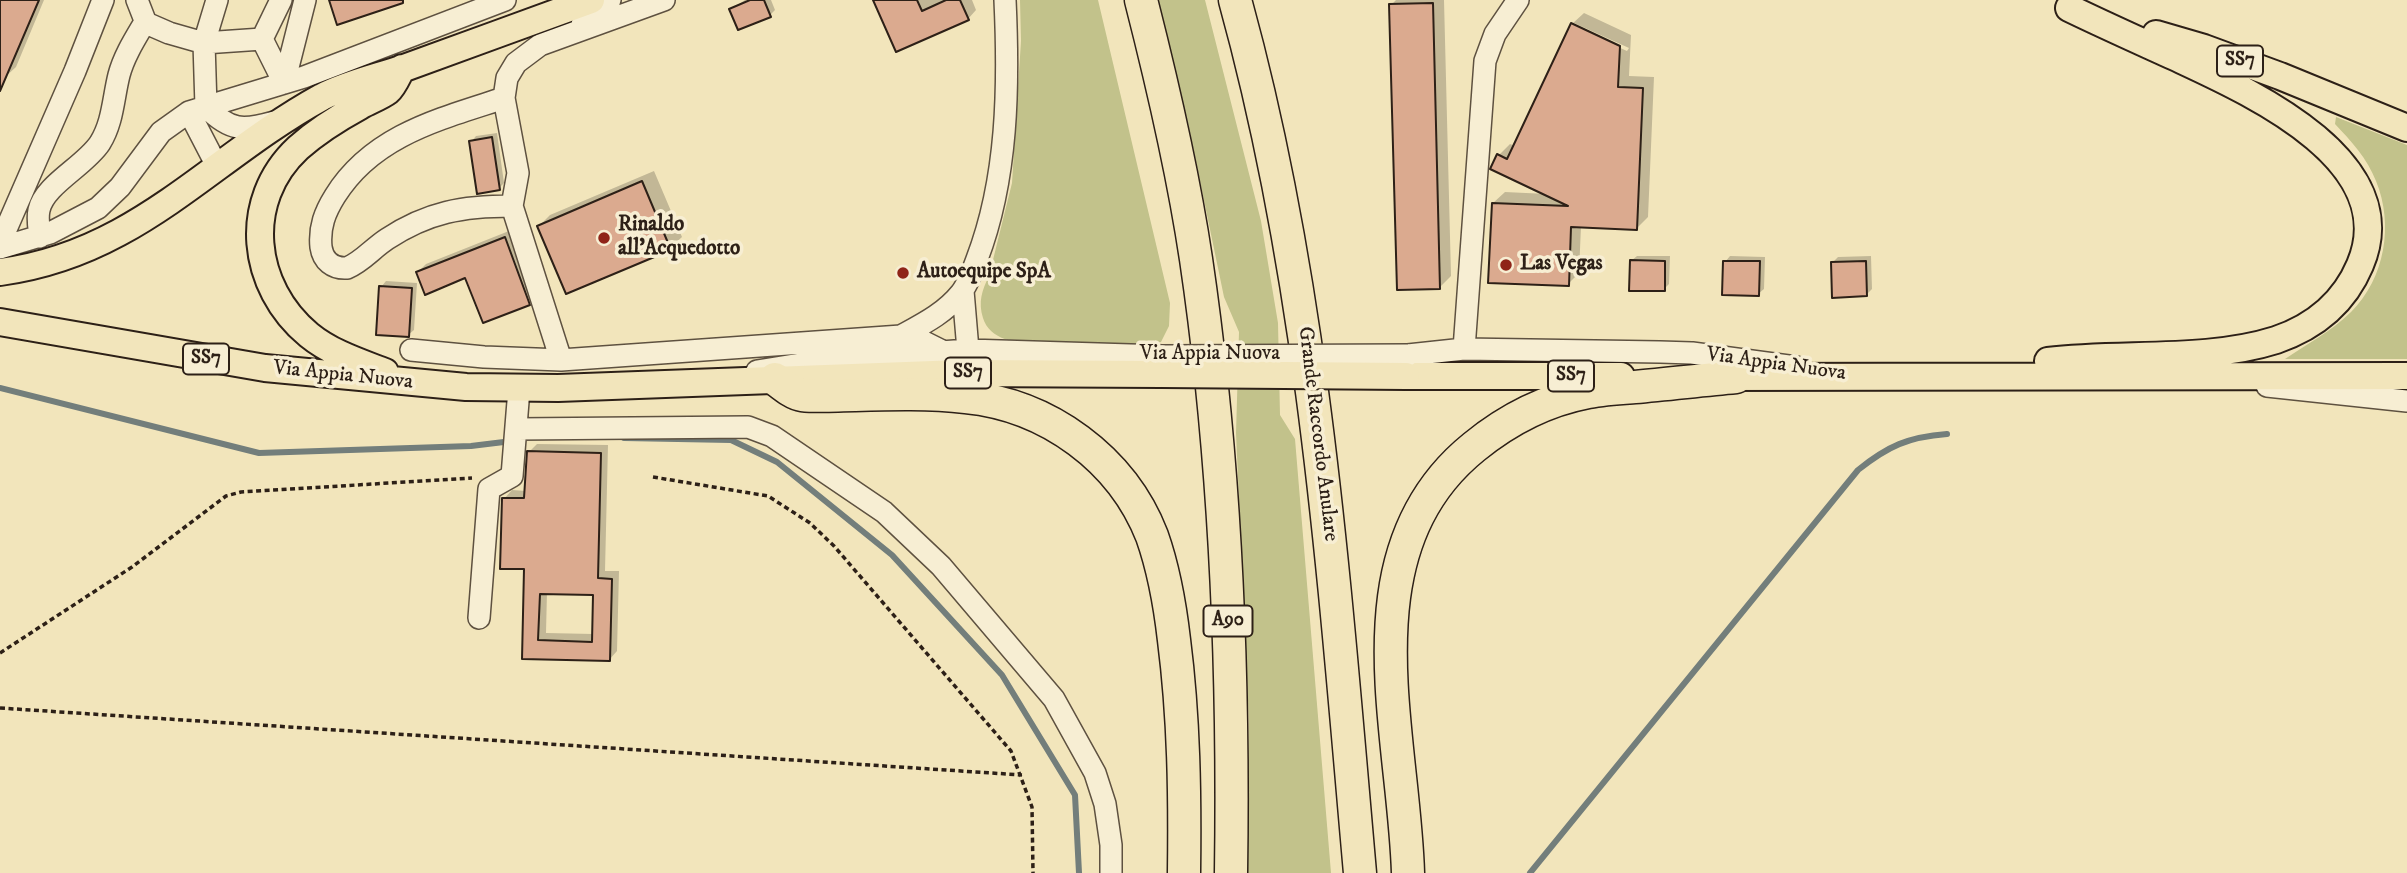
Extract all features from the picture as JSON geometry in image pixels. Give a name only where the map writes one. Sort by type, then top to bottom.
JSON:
[{"type":"highway","name":"A90","points":[[1141,0],[1184,186],[1211,370],[1222,482],[1227,583],[1231,873]]},
{"type":"highway","name":"Grande Raccordo Anulare","points":[[1235,0],[1258,90],[1291,248],[1312,385],[1332,555],[1360,873]]},
{"type":"highway","points":[[1408,873],[1392,701],[1395,597],[1406,541],[1433,491],[1462,457],[1490,434],[1555,401],[1588,392],[1736,377]]},
{"type":"highway","points":[[775,379],[799,395],[912,394],[966,396],[1001,402],[1027,410],[1062,429],[1092,452],[1112,473],[1145,521],[1168,596],[1184,735],[1184,873]]},
{"type":"main road","points":[[0,272],[49,262],[103,241],[166,206],[286,119],[340,89],[591,0]]},
{"type":"main road","points":[[1936,376],[2061,360],[2225,350],[2267,342],[2299,330],[2330,309],[2351,283],[2364,256],[2368,221],[2361,194],[2339,160],[2316,137],[2243,91],[2059,4]]},
{"type":"main road","name":"SS7","points":[[2059,4],[2204,48],[2407,128]]},
{"type":"main road","points":[[402,68],[389,90],[339,117],[290,156],[266,194],[260,216],[260,237],[263,260],[273,289],[301,328],[332,351],[414,384]]},
{"type":"main road","name":"Via Appia Nuova","points":[[0,322],[265,369],[414,384],[519,388],[1162,365],[1407,365],[1736,377],[2407,376]]},
{"type":"street","points":[[0,245],[70,84],[103,0]]},
{"type":"street","points":[[137,0],[145,22],[169,33],[204,43],[262,39]]},
{"type":"street","points":[[217,0],[204,43],[197,109],[218,168]]},
{"type":"street","points":[[262,39],[281,0]]},
{"type":"street","points":[[284,83],[305,0]]},
{"type":"street","points":[[571,33],[610,0]]},
{"type":"street","points":[[561,360],[512,206],[518,173],[504,98],[507,79],[516,63],[540,45],[664,0]]},
{"type":"street","points":[[968,350],[963,291],[988,224],[1000,158],[1006,84],[1005,0]]},
{"type":"street","points":[[1464,349],[1485,61],[1495,34],[1518,0]]},
{"type":"street","points":[[0,245],[40,237],[73,223],[106,201],[127,180],[153,139],[171,123],[197,109],[304,77],[497,2]]},
{"type":"street","points":[[40,237],[38,220],[41,203],[52,189],[87,159],[101,141],[111,119],[121,67],[145,22]]},
{"type":"street","points":[[262,39],[284,83]]},
{"type":"street","points":[[504,98],[417,127],[372,154],[340,188],[326,212],[321,230],[322,250],[333,266],[347,268],[398,232],[433,216],[468,207],[512,206]]},
{"type":"street","points":[[197,109],[236,128],[250,128],[286,119]]},
{"type":"street","points":[[901,336],[935,317],[963,291]]},
{"type":"street","points":[[411,350],[484,357],[561,360],[901,336],[924,342],[944,352]]},
{"type":"street","name":"Via Appia Nuova","points":[[1407,365],[1464,349],[1679,352],[1858,376]]},
{"type":"street","name":"Via Appia Nuova","points":[[690,383],[819,360],[968,350],[1162,365]]},
{"type":"street","points":[[2206,378],[2407,401]]},
{"type":"street","points":[[479,618],[489,489],[512,476],[519,388]]},
{"type":"street","points":[[517,429],[748,426],[772,436],[884,512],[941,566],[1054,699],[1096,773],[1105,804],[1111,845],[1111,873]]},
{"type":"path","points":[[0,653],[132,567],[226,496],[241,492],[512,476]]},
{"type":"path","points":[[653,477],[768,496],[810,523],[834,546],[1011,751],[1032,807],[1033,873]]},
{"type":"path","points":[[0,708],[1022,775]]},
{"type":"green space","points":[[1020,0],[1098,0],[1170,303],[1169,326],[1161,342],[1128,349],[1096,342],[1014,342],[990,330],[983,318],[981,296],[989,276],[1012,183],[1021,41]]},
{"type":"green space","points":[[1158,0],[1205,0],[1261,221],[1278,323],[1280,415],[1295,439],[1331,873],[1247,873],[1249,722],[1236,433],[1239,332],[1224,297],[1188,123]]},
{"type":"green space","points":[[2336,117],[2407,145],[2407,359],[2285,359],[2328,331],[2351,312],[2372,283],[2383,250],[2384,215],[2376,181],[2353,143],[2335,124]]},
{"type":"building","points":[[0,0],[39,0],[0,91]]},
{"type":"building","points":[[329,0],[403,0],[403,3],[337,25]]},
{"type":"building","points":[[750,0],[764,0],[771,17],[738,30],[729,9]]},
{"type":"building","points":[[873,0],[917,0],[922,11],[946,0],[960,0],[969,20],[896,52]]},
{"type":"building","points":[[1433,3],[1440,289],[1397,290],[1389,4]]},
{"type":"building","points":[[1571,23],[1620,46],[1618,87],[1643,88],[1637,230],[1571,227],[1569,286],[1488,283],[1492,203],[1568,206],[1490,169],[1497,154],[1507,159]]},
{"type":"building","points":[[492,137],[500,190],[477,194],[469,141]]},
{"type":"building","name":"Rinaldo all'Acquedotto","points":[[642,181],[671,250],[566,294],[537,226]]},
{"type":"building","points":[[505,237],[530,305],[483,323],[465,278],[425,295],[416,272]]},
{"type":"building","points":[[1630,260],[1665,261],[1665,291],[1629,291]]},
{"type":"building","points":[[1723,261],[1760,261],[1759,296],[1722,295]]},
{"type":"building","points":[[1866,261],[1867,296],[1832,298],[1831,262]]},
{"type":"building","points":[[379,286],[412,288],[409,337],[376,335]]},
{"type":"building","points":[[527,451],[601,453],[598,578],[612,579],[610,661],[522,659],[524,569],[500,569],[502,498],[524,498]],"holes":[[[540,594],[593,595],[592,642],[538,640]]]},
{"type":"waterway","points":[[0,388],[259,453],[471,446],[512,441]]},
{"type":"waterway","points":[[1530,873],[1858,470],[1899,444],[1947,434]]},
{"type":"waterway","points":[[624,438],[731,440],[777,462],[892,555],[1002,675],[1075,795],[1079,873]]},
{"type":"place","name":"Rinaldo all'Acquedotto","points":[[604,238]]},
{"type":"place","name":"Las Vegas","points":[[1506,265]]},
{"type":"place","name":"Autoequipe SpA","points":[[903,273]]}]
